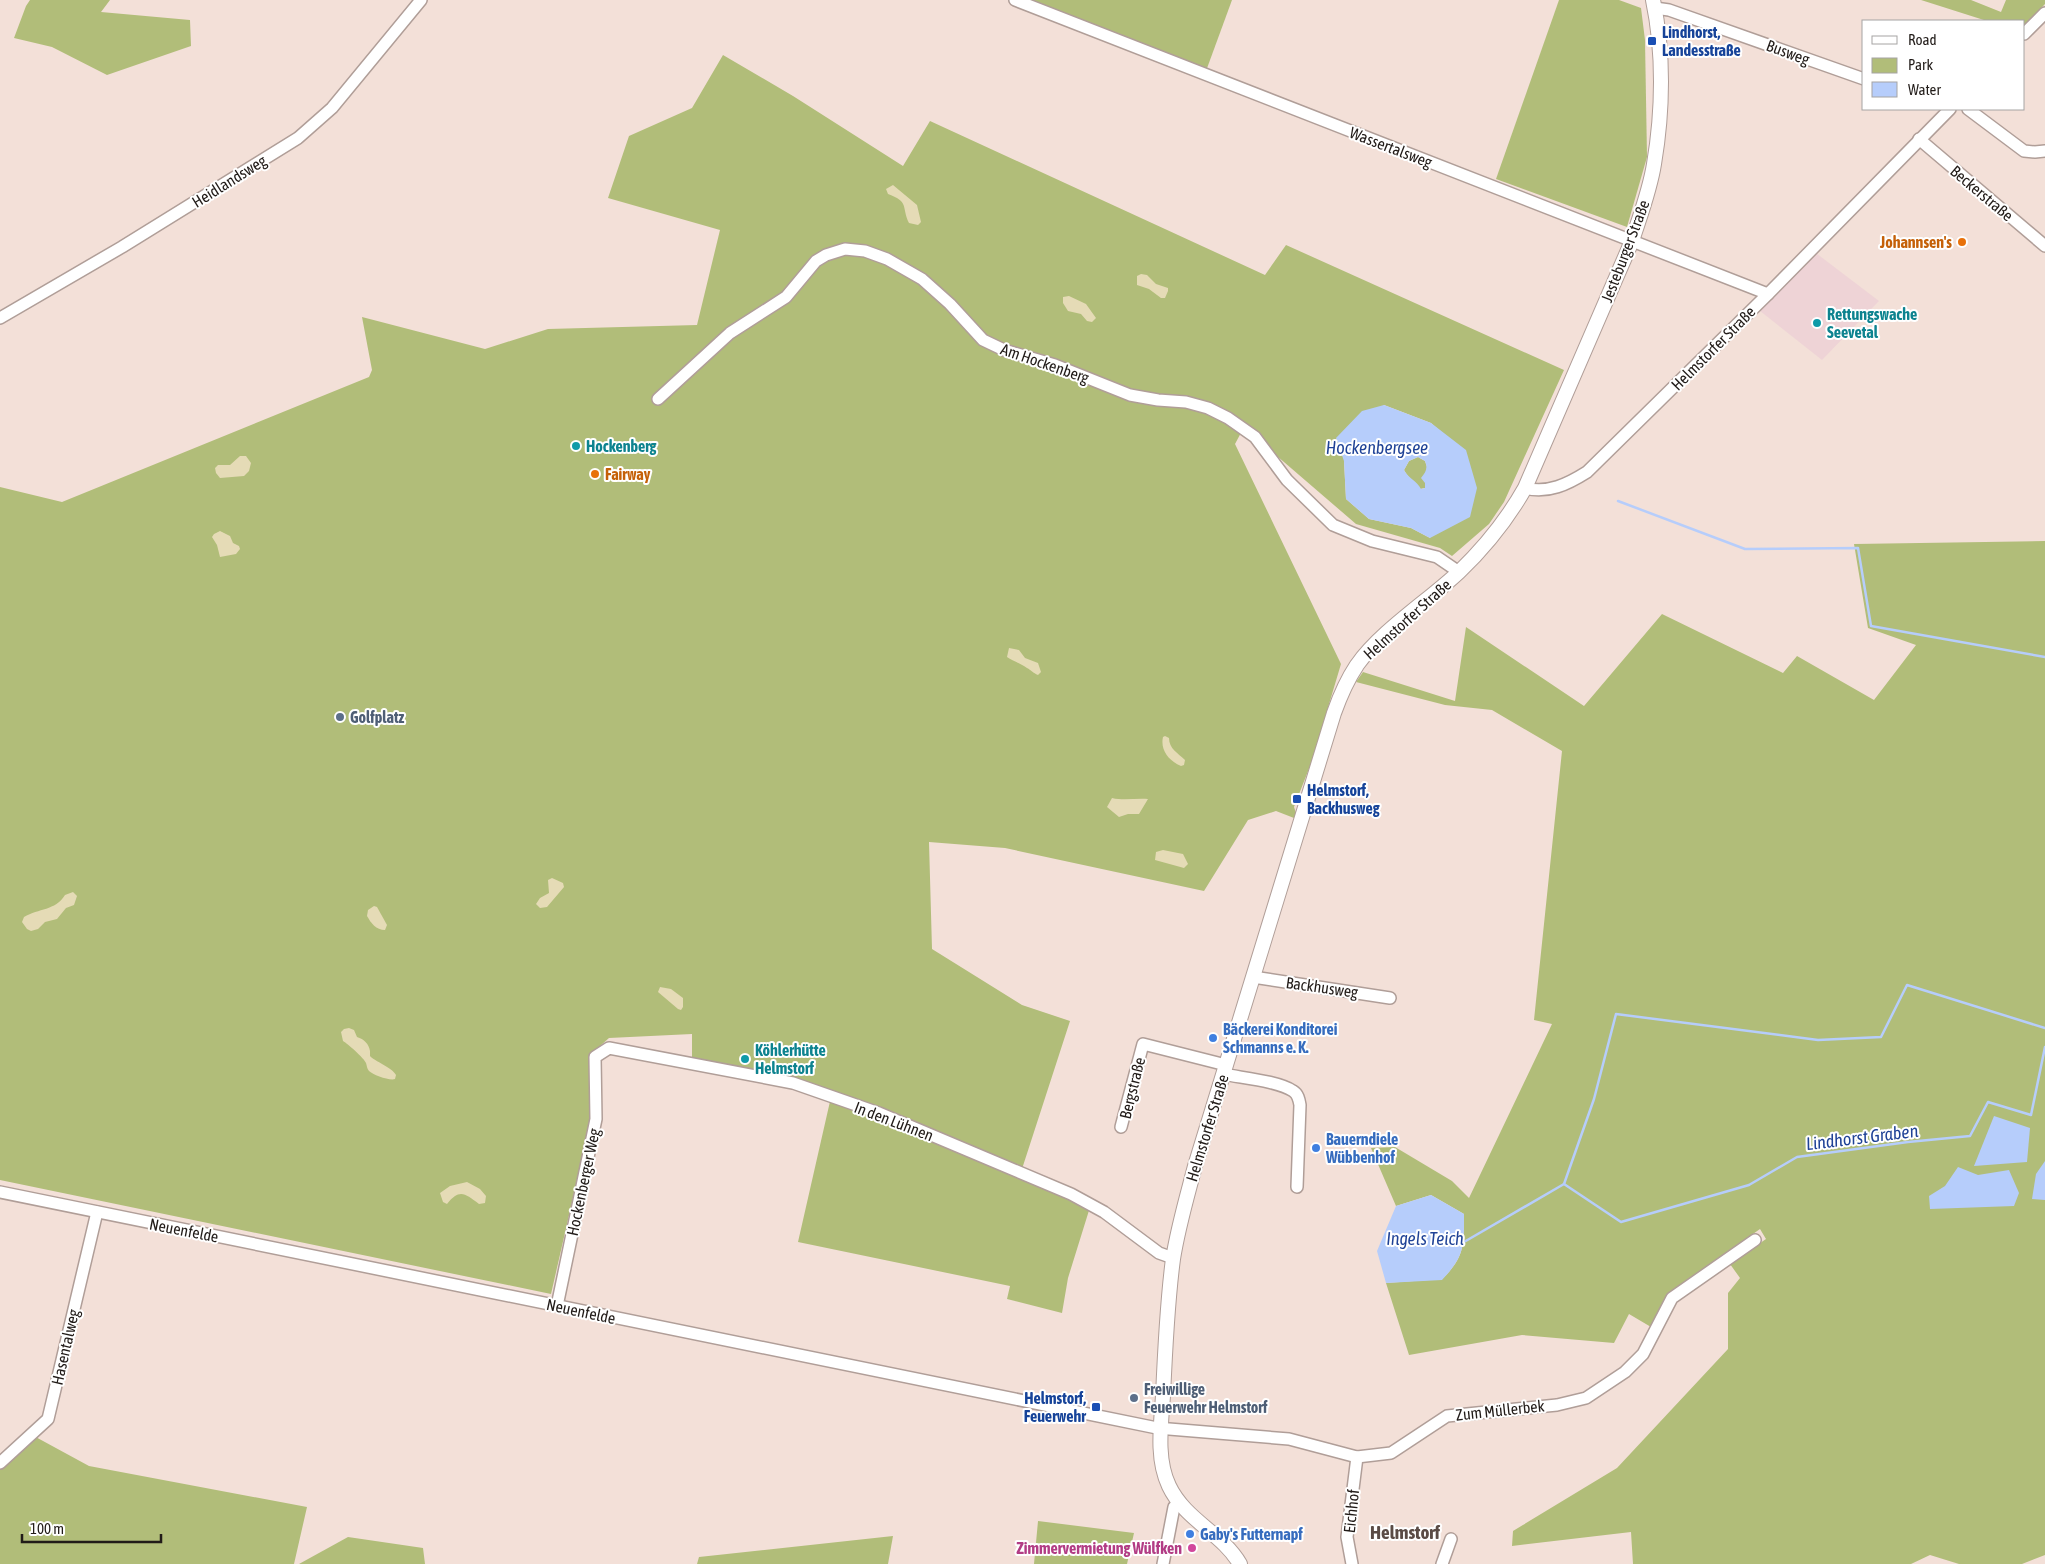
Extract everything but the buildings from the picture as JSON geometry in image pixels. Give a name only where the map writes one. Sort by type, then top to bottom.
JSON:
[{"type":"main road","name":"Jesteburger Straße","points":[[1525,488],[1632,241],[1644,204],[1654,165],[1659,126],[1659,50],[1654,4]]},
{"type":"main road","name":"Helmstorfer Straße","points":[[1240,1564],[1233,1552],[1178,1503],[1168,1484],[1163,1466],[1161,1429],[1168,1308],[1173,1258],[1180,1221],[1224,1069],[1344,686],[1358,664],[1375,645],[1459,572],[1492,538],[1510,514],[1525,488]]},
{"type":"street","name":"Heidlandsweg","points":[[0,318],[122,247],[298,138],[332,108],[421,0]]},
{"type":"street","name":"Wassertalsweg","points":[[1015,0],[1768,294]]},
{"type":"street","name":"Busweg","points":[[1654,4],[1862,78]]},
{"type":"street","points":[[2025,33],[2045,12]]},
{"type":"street","name":"Helmstorfer Straße","points":[[1525,488],[1534,490],[1548,489],[1566,485],[1587,472],[1768,294],[1947,110]]},
{"type":"street","points":[[1969,110],[2024,151],[2045,151]]},
{"type":"street","name":"Beckerstraße","points":[[1919,139],[2045,246]]},
{"type":"street","name":"Am Hockenberg","points":[[658,399],[730,333],[786,297],[816,261],[826,255],[844,249],[865,251],[887,258],[922,279],[950,304],[983,340],[1004,350],[1055,364],[1130,395],[1186,402],[1208,408],[1228,418],[1255,437],[1287,480],[1332,525],[1372,541],[1437,557],[1459,572]]},
{"type":"street","name":"Backhusweg","points":[[1253,977],[1390,998]]},
{"type":"street","name":"Bergstraße","points":[[1121,1127],[1143,1044],[1224,1069]]},
{"type":"street","name":"In den Lühnen","points":[[595,1057],[609,1048],[793,1083],[878,1114],[1071,1194],[1104,1212],[1159,1253],[1173,1258]]},
{"type":"street","name":"Hockenberger Weg","points":[[557,1306],[596,1119],[595,1057]]},
{"type":"street","points":[[1224,1069],[1278,1085],[1294,1091],[1298,1095],[1300,1105],[1297,1187]]},
{"type":"street","name":"Neuenfelde","points":[[0,1192],[1161,1429]]},
{"type":"street","name":"Hasentalweg","points":[[0,1463],[48,1419],[97,1212]]},
{"type":"street","name":"Zum Müllerbek","points":[[1161,1429],[1289,1439],[1357,1457],[1391,1453],[1447,1416],[1557,1404],[1592,1394],[1625,1372],[1643,1354],[1672,1298],[1755,1240]]},
{"type":"street","name":"Eichhof","points":[[1352,1564],[1347,1536],[1357,1457]]},
{"type":"street","points":[[1163,1564],[1174,1507],[1178,1503]]},
{"type":"street","points":[[1442,1564],[1451,1539]]},
{"type":"shaded area","points":[[1812,250],[1879,301],[1822,360],[1755,307]]},
{"type":"green space","points":[[30,0],[110,0],[101,12],[190,20],[191,46],[107,75],[52,47],[14,38]]},
{"type":"green space","points":[[1024,0],[1232,0],[1206,71]]},
{"type":"green space","points":[[1559,0],[1619,0],[1641,8],[1645,40],[1647,157],[1627,227],[1496,179]]},
{"type":"green space","points":[[1921,0],[1971,0],[2001,12],[2006,0],[2045,0],[2045,4],[2025,25],[2025,20],[1984,20]]},
{"type":"green space","points":[[723,55],[793,96],[903,166],[930,121],[1265,275],[1286,245],[1564,370],[1504,502],[1489,524],[1452,556],[1440,548],[1356,524],[1255,437],[1243,429],[1235,444],[1341,664],[1312,761],[1294,807],[1296,813],[1294,818],[1276,811],[1248,820],[1204,891],[1005,848],[929,842],[932,949],[1022,1005],[1070,1021],[1021,1172],[1091,1204],[1068,1278],[1062,1313],[1007,1299],[1010,1286],[798,1242],[831,1097],[792,1086],[692,1068],[692,1034],[609,1038],[590,1055],[591,1119],[551,1294],[0,1180],[0,487],[62,502],[369,377],[372,370],[362,317],[485,349],[548,329],[697,325],[720,230],[608,198],[629,136],[692,108]],"holes":[[[1384,405],[1431,423],[1446,436],[1430,538],[1411,528],[1369,519],[1346,499],[1344,461]]]},
{"type":"green space","points":[[1418,457],[1425,461],[1427,467],[1425,488],[1420,489],[1404,470],[1409,461]]},
{"type":"green space","points":[[2045,541],[2045,1555],[2022,1564],[1959,1564],[1930,1555],[1911,1564],[1633,1564],[1631,1532],[1512,1546],[1513,1531],[1617,1468],[1728,1349],[1728,1293],[1740,1278],[1730,1264],[1766,1239],[1760,1229],[1669,1293],[1651,1327],[1629,1314],[1614,1343],[1522,1335],[1409,1355],[1386,1283],[1442,1279],[1455,1264],[1462,1250],[1464,1214],[1431,1195],[1396,1206],[1371,1148],[1395,1147],[1452,1181],[1469,1198],[1552,1024],[1534,1020],[1562,751],[1492,710],[1445,705],[1356,682],[1363,672],[1455,701],[1466,627],[1584,706],[1662,614],[1783,673],[1797,656],[1874,700],[1916,645],[1868,628],[1854,544]]},
{"type":"green space","points":[[32,1435],[89,1466],[307,1507],[294,1564],[0,1564],[0,1464]]},
{"type":"green space","points":[[1038,1521],[1134,1533],[1127,1564],[1034,1564]]},
{"type":"green space","points":[[893,1536],[888,1564],[697,1564],[699,1557]]},
{"type":"green space","points":[[348,1537],[423,1548],[425,1564],[299,1564]]},
{"type":"sand","points":[[893,185],[917,205],[921,222],[918,225],[909,223],[902,202],[888,194],[886,189]]},
{"type":"sand","points":[[1141,274],[1147,275],[1156,284],[1168,288],[1165,298],[1161,298],[1149,289],[1137,285],[1137,276]]},
{"type":"sand","points":[[1069,296],[1086,304],[1096,318],[1092,322],[1087,321],[1081,314],[1068,311],[1063,303],[1063,297]]},
{"type":"sand","points":[[240,456],[246,456],[251,463],[249,471],[244,476],[220,478],[215,468],[218,465],[230,465]]},
{"type":"sand","points":[[220,531],[230,536],[233,543],[239,546],[240,549],[236,554],[220,557],[217,545],[212,537]]},
{"type":"sand","points":[[1009,648],[1019,650],[1025,658],[1038,663],[1041,672],[1038,675],[1007,657]]},
{"type":"sand","points":[[1165,736],[1169,738],[1172,748],[1185,760],[1184,765],[1177,764],[1164,751],[1162,742]]},
{"type":"sand","points":[[1112,798],[1148,799],[1139,814],[1128,814],[1119,817],[1107,807]]},
{"type":"sand","points":[[1163,850],[1183,854],[1188,864],[1184,868],[1155,860],[1156,852]]},
{"type":"sand","points":[[552,878],[563,883],[564,887],[547,907],[540,908],[536,904],[540,898],[549,893],[548,880]]},
{"type":"sand","points":[[73,892],[77,896],[74,905],[66,908],[57,919],[45,922],[38,929],[31,931],[22,922],[24,917],[52,907],[65,895]]},
{"type":"sand","points":[[374,906],[377,907],[387,925],[385,930],[372,924],[367,916],[368,910]]},
{"type":"sand","points":[[660,987],[671,989],[683,998],[681,1010],[658,992]]},
{"type":"sand","points":[[349,1028],[354,1030],[357,1037],[364,1040],[367,1044],[370,1056],[394,1072],[396,1075],[395,1079],[382,1077],[369,1071],[362,1058],[343,1041],[341,1032]]},
{"type":"sand","points":[[467,1182],[480,1189],[486,1196],[485,1203],[479,1204],[463,1194],[459,1194],[447,1204],[443,1202],[440,1193],[450,1186]]},
{"type":"water","name":"Hockenbergsee","points":[[1384,405],[1431,423],[1466,450],[1477,488],[1470,517],[1430,538],[1411,528],[1369,519],[1346,499],[1344,461],[1336,438],[1362,411]],"holes":[[[1418,457],[1425,461],[1426,470],[1421,478],[1425,483],[1425,488],[1421,489],[1404,470],[1409,461]]]},
{"type":"water","points":[[1994,1116],[2030,1128],[2027,1162],[1974,1166]]},
{"type":"water","points":[[2045,1161],[2045,1200],[2032,1199],[2036,1174]]},
{"type":"water","points":[[1958,1167],[1978,1175],[2009,1170],[2019,1193],[2014,1206],[1930,1209],[1929,1196],[1945,1186]]},
{"type":"water","name":"Ingels Teich","points":[[1431,1195],[1464,1214],[1464,1234],[1459,1257],[1450,1272],[1442,1280],[1386,1283],[1377,1251],[1396,1206]]},
{"type":"waterway","points":[[1618,501],[1745,549],[1858,548],[1871,626],[2045,657]]},
{"type":"waterway","points":[[1564,1184],[1594,1099],[1616,1014],[1818,1040],[1881,1037],[1907,985],[2045,1028]]},
{"type":"waterway","name":"Lindhorst Graben","points":[[1464,1242],[1564,1184],[1621,1222],[1749,1185],[1797,1157],[1908,1142],[1970,1136],[1988,1102],[2031,1115],[2045,1047]]},
{"type":"place","name":"Lindhorst, Landesstraße","points":[[1652,41]]},
{"type":"place","name":"Johannsen's","points":[[1962,242]]},
{"type":"place","name":"Rettungswache Seevetal","points":[[1817,323]]},
{"type":"place","name":"Hockenberg","points":[[576,446]]},
{"type":"place","name":"Fairway","points":[[595,474]]},
{"type":"place","name":"Golfplatz","points":[[340,717]]},
{"type":"place","name":"Helmstorf, Backhusweg","points":[[1297,799]]},
{"type":"place","name":"Bäckerei Konditorei Schmanns e. K.","points":[[1213,1038]]},
{"type":"place","name":"Köhlerhütte Helmstorf","points":[[745,1059]]},
{"type":"place","name":"Bauerndiele Wübbenhof","points":[[1316,1148]]},
{"type":"place","name":"Freiwillige Feuerwehr Helmstorf","points":[[1134,1398]]},
{"type":"place","name":"Helmstorf, Feuerwehr","points":[[1096,1407]]},
{"type":"place","name":"Gaby's Futternapf","points":[[1190,1534]]},
{"type":"place","name":"Zimmervermietung Wülfken","points":[[1192,1548]]},
{"type":"district","name":"Helmstorf","points":[[1405,1532]]}]
